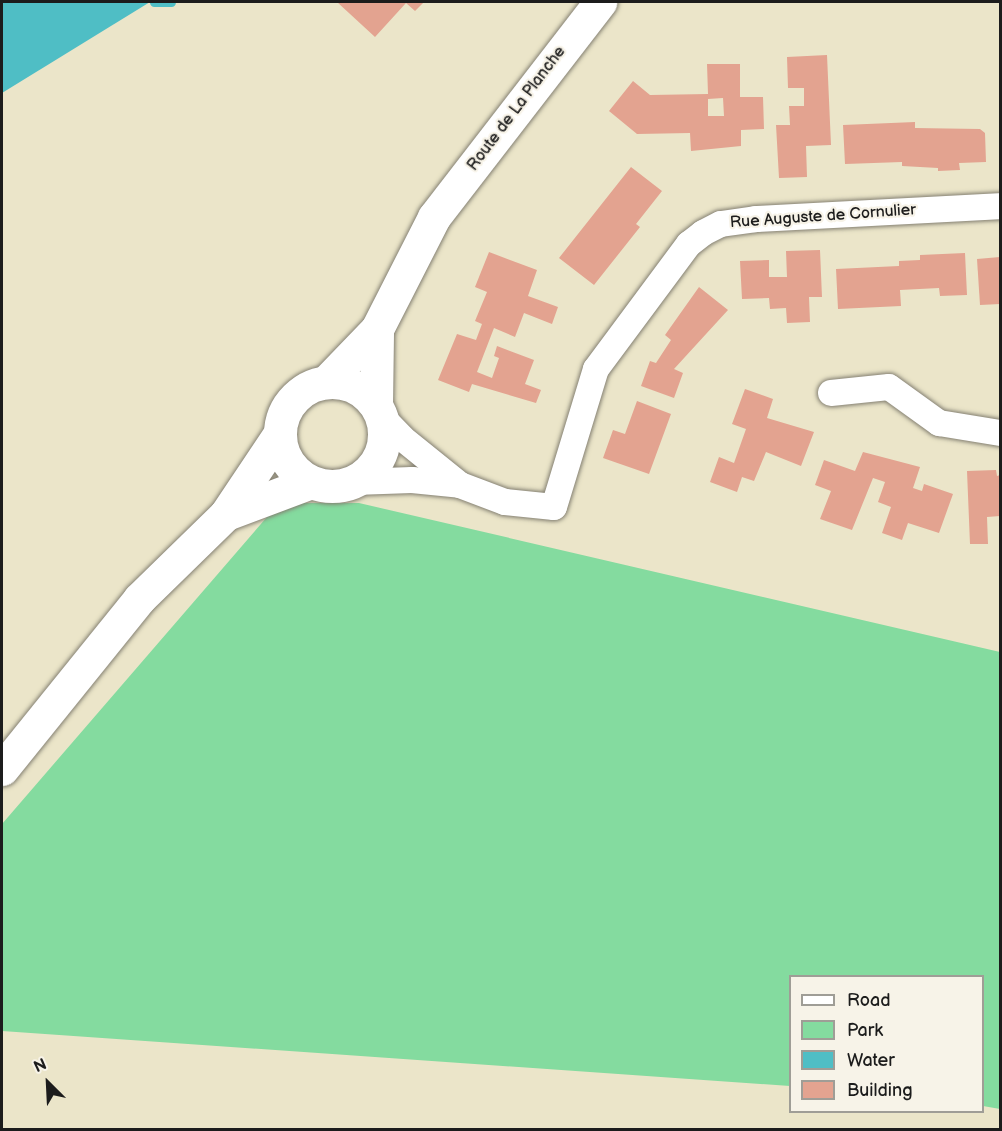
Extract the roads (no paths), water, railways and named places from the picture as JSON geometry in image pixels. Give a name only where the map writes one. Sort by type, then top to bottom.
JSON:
[{"type":"street","name":"Route de La Planche","points":[[377,329],[434,217],[600,2]]},
{"type":"street","name":"Rue Auguste de Cornulier","points":[[354,482],[412,480],[460,485],[505,502],[554,507],[596,369],[689,244],[703,232],[721,224],[756,219],[1000,206]]},
{"type":"street","points":[[2,769],[139,599],[226,514],[280,433],[293,399],[326,382],[377,329]]},
{"type":"street","points":[[226,514],[284,489],[311,482],[340,486],[354,482],[367,473],[383,447],[379,410],[377,329]]},
{"type":"street","points":[[326,382],[359,389],[379,410]]},
{"type":"street","points":[[831,393],[890,387],[939,423],[1000,433]]},
{"type":"street","name":"Rue Auguste de Cornulier","points":[[379,410],[402,438],[460,485]]},
{"type":"street","points":[[280,433],[285,457],[311,482]]},
{"type":"water","points":[[2,2],[150,2],[2,93]]},
{"type":"waterway","points":[[154,2],[171,2]]}]
